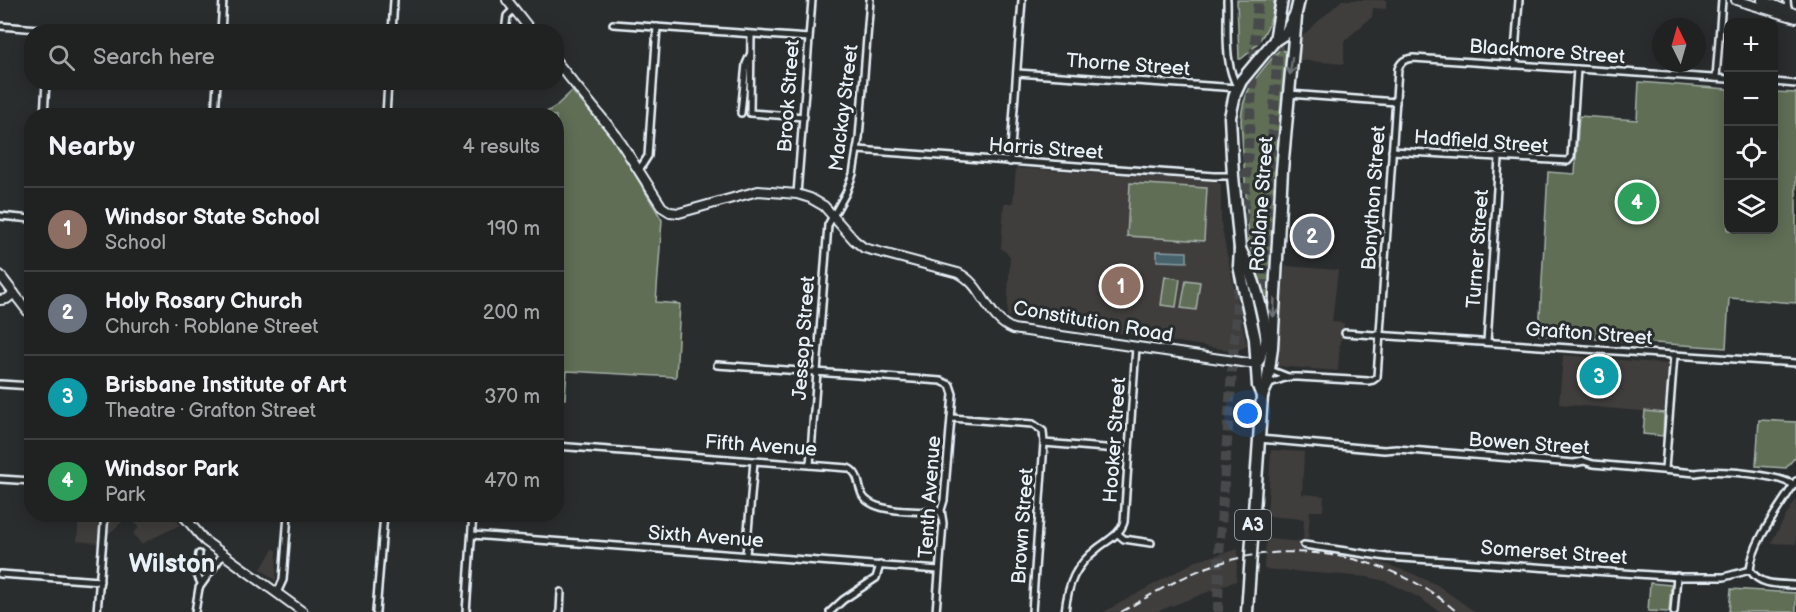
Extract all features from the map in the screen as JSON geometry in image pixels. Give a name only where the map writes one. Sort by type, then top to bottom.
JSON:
[{"type":"highway","points":[[1275,40],[1282,0]]},
{"type":"highway","name":"A3","points":[[1247,612],[1262,396],[1258,386],[1255,339],[1239,266],[1240,249],[1230,117],[1238,88],[1246,74],[1275,40],[1286,33],[1296,13],[1299,0]]},
{"type":"highway","name":"Roblane Street","points":[[1262,396],[1267,384],[1272,347],[1288,94],[1296,13]]},
{"type":"highway","name":"A3","points":[[1240,249],[1248,266],[1269,356]]},
{"type":"street","points":[[222,24],[223,0]]},
{"type":"street","points":[[392,24],[394,0]]},
{"type":"street","points":[[507,0],[526,24]]},
{"type":"street","name":"Brook Street","points":[[797,194],[812,0]]},
{"type":"street","name":"Mackay Street","points":[[833,216],[850,184],[858,150],[870,0]]},
{"type":"street","points":[[1010,162],[1022,0]]},
{"type":"street","points":[[1227,0],[1229,65],[1238,88]]},
{"type":"street","points":[[1514,65],[1519,0]]},
{"type":"street","points":[[1716,78],[1722,0]]},
{"type":"street","points":[[1736,0],[1793,14]]},
{"type":"street","points":[[1764,0],[1793,14]]},
{"type":"street","points":[[1787,0],[1793,14]]},
{"type":"street","points":[[506,24],[507,16],[514,9]]},
{"type":"street","points":[[614,24],[809,38]]},
{"type":"street","points":[[0,26],[24,28]]},
{"type":"street","points":[[639,170],[648,156],[657,27]]},
{"type":"street","points":[[751,35],[750,55],[746,62],[746,114],[804,117]]},
{"type":"street","name":"Blackmore Street","points":[[1400,63],[1405,59],[1413,58],[1724,79]]},
{"type":"street","name":"Bonython Street","points":[[1380,335],[1400,63]]},
{"type":"street","name":"Hadfield Street","points":[[1392,151],[1568,161],[1571,157],[1577,69]]},
{"type":"street","name":"Constitution Road","points":[[564,71],[616,135],[662,207],[673,213],[758,191],[797,194],[820,204],[864,248],[958,273],[967,278],[995,317],[1008,327],[1231,361],[1257,362]]},
{"type":"street","name":"Thorne Street","points":[[1017,73],[1238,88]]},
{"type":"street","points":[[1778,82],[1796,84]]},
{"type":"street","points":[[44,108],[46,90]]},
{"type":"street","points":[[215,108],[217,90]]},
{"type":"street","points":[[386,108],[388,90]]},
{"type":"street","points":[[1288,94],[1396,102]]},
{"type":"street","name":"Harris Street","points":[[858,150],[1233,176]]},
{"type":"street","name":"Turner Street","points":[[1488,342],[1499,158]]},
{"type":"street","points":[[0,216],[24,218]]},
{"type":"street","name":"Jessop Street","points":[[810,465],[827,227],[833,216]]},
{"type":"street","points":[[0,275],[24,306]]},
{"type":"street","points":[[0,300],[14,293]]},
{"type":"street","name":"Grafton Street","points":[[1345,333],[1796,363]]},
{"type":"street","points":[[1268,370],[1288,377],[1373,380],[1378,372],[1380,335]]},
{"type":"street","points":[[1257,362],[1263,355],[1266,338]]},
{"type":"street","name":"Hooker Street","points":[[1118,534],[1124,522],[1136,347]]},
{"type":"street","points":[[1665,469],[1674,355]]},
{"type":"street","points":[[717,365],[817,372]]},
{"type":"street","name":"Tenth Avenue","points":[[817,372],[941,381],[950,385],[953,391],[944,500],[941,512],[943,523],[936,612]]},
{"type":"street","points":[[1267,384],[1288,377]]},
{"type":"street","points":[[0,384],[24,386]]},
{"type":"street","points":[[951,418],[1036,425],[1043,431],[1044,443],[1129,450]]},
{"type":"street","name":"Bowen Street","points":[[1259,439],[1574,463],[1584,461],[1593,464],[1696,473],[1710,471],[1773,476],[1795,483]]},
{"type":"street","name":"Brown Street","points":[[1032,612],[1044,443]]},
{"type":"street","name":"Fifth Avenue","points":[[564,447],[844,468],[853,471],[858,478],[864,498],[877,507],[941,512]]},
{"type":"street","points":[[746,555],[754,461]]},
{"type":"street","points":[[0,479],[24,480]]},
{"type":"street","points":[[1795,483],[1758,544],[1752,557],[1750,570],[1761,582],[1796,585]]},
{"type":"street","points":[[97,612],[104,522]]},
{"type":"street","points":[[188,522],[200,537],[298,611]]},
{"type":"street","points":[[277,593],[283,580],[287,522]]},
{"type":"street","points":[[376,612],[383,522]]},
{"type":"street","points":[[466,612],[473,522]]},
{"type":"street","points":[[1065,612],[1067,590],[1075,573],[1096,549],[1118,534],[1124,539],[1151,543]]},
{"type":"street","name":"Sixth Avenue","points":[[472,535],[939,570]]},
{"type":"street","name":"Somerset Street","points":[[1304,545],[1387,557],[1677,576],[1724,578],[1750,570]]},
{"type":"street","points":[[199,554],[197,575],[201,583]]},
{"type":"street","points":[[195,612],[196,598],[201,583],[223,554]]},
{"type":"street","points":[[830,612],[843,600],[876,578],[880,565]]},
{"type":"street","points":[[0,574],[100,581]]},
{"type":"street","points":[[1674,612],[1677,576]]},
{"type":"street","points":[[560,612],[561,592]]},
{"type":"shaded area","points":[[1342,0],[1386,0],[1386,9],[1373,8],[1372,17],[1344,41],[1344,64],[1299,60],[1302,36]]},
{"type":"shaded area","points":[[1016,168],[1217,181],[1221,185],[1221,223],[1247,346],[1236,351],[1007,316],[1010,256],[1001,248],[1004,204],[1013,203]]},
{"type":"shaded area","points":[[1285,266],[1338,270],[1332,322],[1344,323],[1338,371],[1277,366]]},
{"type":"shaded area","points":[[1563,355],[1668,364],[1664,413],[1559,404]]},
{"type":"shaded area","points":[[1271,450],[1304,452],[1302,494],[1324,496],[1323,511],[1310,511],[1308,539],[1303,539],[1304,519],[1267,516]]},
{"type":"shaded area","points":[[1796,500],[1796,544],[1771,543],[1786,516]]},
{"type":"shaded area","points":[[78,522],[122,522],[98,543],[77,541]]},
{"type":"shaded area","points":[[134,522],[178,522],[180,525],[141,544],[133,533],[139,528]]},
{"type":"shaded area","points":[[1270,539],[1302,542],[1302,547],[1341,552],[1411,573],[1437,585],[1475,612],[1441,612],[1388,582],[1368,577],[1264,569],[1266,541]]},
{"type":"shaded area","points":[[273,549],[277,550],[276,581],[261,569]]},
{"type":"shaded area","points":[[1238,549],[1236,581],[1156,612],[1104,612],[1196,561]]},
{"type":"green space","points":[[1237,0],[1274,0],[1271,17],[1264,33],[1254,48],[1241,59],[1239,59]]},
{"type":"green space","points":[[1280,49],[1285,51],[1286,55],[1270,315],[1267,315],[1249,241],[1241,121],[1245,99],[1253,82]]},
{"type":"green space","points":[[1639,82],[1724,89],[1724,234],[1778,234],[1778,92],[1796,93],[1796,303],[1729,298],[1726,348],[1539,335],[1548,172],[1575,174],[1579,116],[1637,120]]},
{"type":"green space","points":[[572,91],[615,141],[662,220],[656,302],[680,304],[676,377],[567,371],[564,399],[564,108],[553,108]]},
{"type":"green space","points":[[1130,183],[1207,188],[1204,241],[1127,236]]},
{"type":"green space","points":[[1165,276],[1180,279],[1176,307],[1161,305]]},
{"type":"green space","points":[[1186,280],[1200,282],[1196,310],[1181,308]]},
{"type":"green space","points":[[1645,411],[1664,413],[1663,436],[1643,434]]},
{"type":"green space","points":[[1759,420],[1796,422],[1796,456],[1786,468],[1756,466]]},
{"type":"green space","points":[[1650,583],[1671,585],[1669,612],[1648,611]]},
{"type":"green space","points":[[1731,589],[1796,593],[1796,612],[1729,612]]},
{"type":"water","points":[[1157,251],[1187,252],[1187,262],[1157,261]]},
{"type":"tunnel","points":[[1242,238],[1258,0]]},
{"type":"tunnel","points":[[1262,305],[1279,30]]},
{"type":"tunnel","points":[[1218,612],[1219,554],[1239,274]]},
{"type":"railway","points":[[1121,612],[1199,570],[1242,557],[1274,553],[1340,556],[1372,564],[1403,576],[1431,592],[1457,612]]},
{"type":"place","name":"Windsor Park","points":[[1637,202]]},
{"type":"place","name":"Holy Rosary Church","points":[[1312,236]]},
{"type":"place","name":"Windsor State School","points":[[1121,286]]},
{"type":"place","name":"Brisbane Institute of Art","points":[[1599,376]]},
{"type":"district","name":"Wilston","points":[[172,564]]}]
